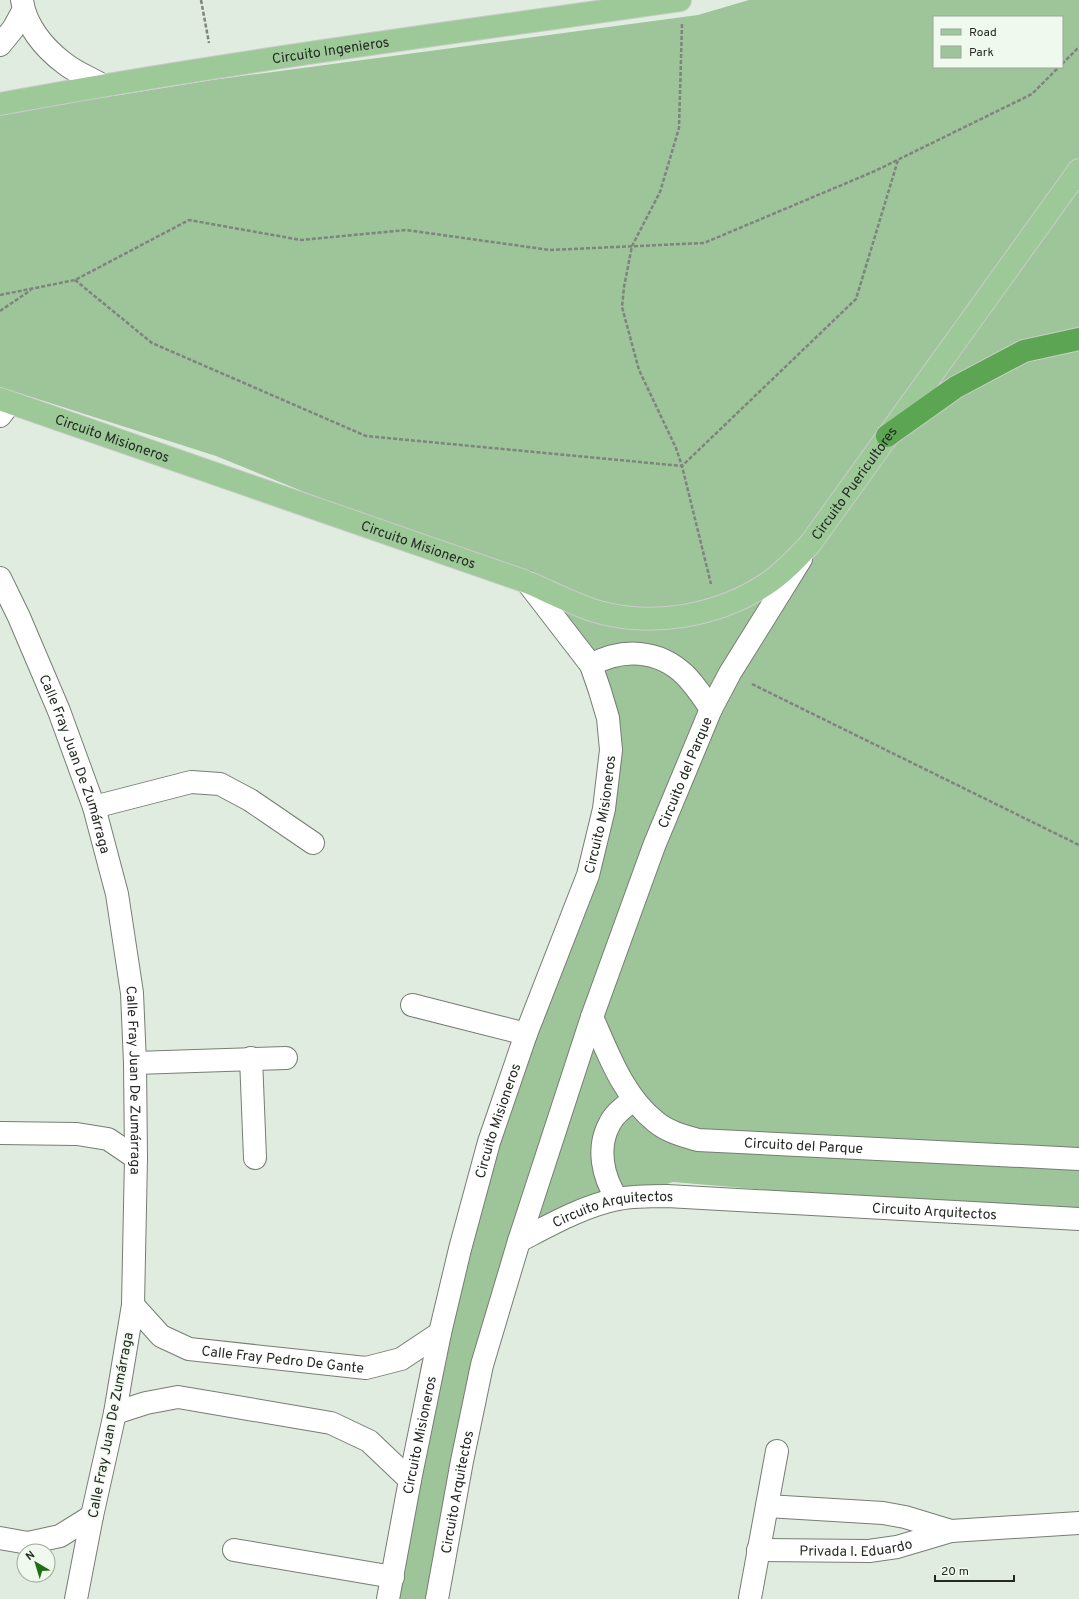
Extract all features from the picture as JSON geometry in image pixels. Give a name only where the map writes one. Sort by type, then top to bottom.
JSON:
[{"type":"highway","points":[[887,436],[956,386],[1024,351],[1079,339]]},
{"type":"main road","name":"Circuito Ingenieros","points":[[0,104],[102,85],[214,67],[681,8]]},
{"type":"main road","name":"Circuito Puericultores","points":[[527,582],[595,611],[621,616],[645,618],[692,614],[715,608],[742,597],[767,583],[791,565],[810,544],[1079,170]]},
{"type":"main road","name":"Circuito Misioneros","points":[[3,406],[527,582]]},
{"type":"street","points":[[0,45],[13,29],[22,5]]},
{"type":"street","points":[[22,5],[40,41],[64,63],[102,85]]},
{"type":"street","name":"Circuito del Parque","points":[[519,1241],[592,1017],[654,846],[711,709],[730,673],[810,544]]},
{"type":"street","name":"Calle Fray Juan De Zumárraga","points":[[0,578],[19,617],[59,711],[94,807],[117,894],[132,993],[136,1063],[133,1305],[115,1413],[92,1516],[76,1599]]},
{"type":"street","name":"Circuito Misioneros","points":[[388,1599],[410,1480],[440,1333],[460,1248],[489,1142],[526,1034],[588,875],[604,809],[611,750],[608,718],[600,691],[591,665],[527,582]]},
{"type":"street","points":[[591,665],[603,659],[628,653],[642,653],[658,657],[672,664],[685,674],[711,709]]},
{"type":"street","points":[[94,807],[191,782],[220,784],[250,800],[313,843]]},
{"type":"street","points":[[412,1005],[526,1034]]},
{"type":"street","name":"Circuito del Parque","points":[[592,1017],[613,1065],[634,1100],[656,1122],[677,1134],[698,1140],[1079,1159]]},
{"type":"street","points":[[251,1058],[255,1158]]},
{"type":"street","points":[[136,1063],[286,1058]]},
{"type":"street","points":[[617,1199],[605,1174],[602,1161],[602,1148],[610,1122],[620,1110],[634,1100]]},
{"type":"street","points":[[0,1132],[77,1134],[108,1139],[136,1158]]},
{"type":"street","name":"Circuito Arquitectos","points":[[437,1599],[462,1461],[482,1365],[519,1241],[588,1208],[617,1199],[642,1196],[667,1196],[1079,1219]]},
{"type":"street","name":"Calle Fray Pedro De Gante","points":[[133,1305],[161,1336],[188,1349],[366,1368],[402,1359],[440,1333]]},
{"type":"street","points":[[115,1413],[146,1403],[178,1397],[331,1423],[370,1441],[410,1480]]},
{"type":"street","points":[[750,1598],[777,1451]]},
{"type":"street","name":"Privada I. Eduardo","points":[[767,1506],[883,1513],[905,1517],[951,1531]]},
{"type":"street","points":[[0,1538],[28,1543],[60,1536],[92,1516]]},
{"type":"street","name":"Privada I. Eduardo","points":[[758,1550],[870,1551],[897,1547],[951,1531],[1079,1523]]},
{"type":"street","points":[[234,1550],[393,1577]]},
{"type":"path","points":[[201,0],[214,67]]},
{"type":"path","points":[[681,8],[679,128],[660,192],[632,246],[622,307],[639,370],[676,448],[682,466],[711,582],[715,608]]},
{"type":"path","points":[[1063,63],[1079,47]]},
{"type":"path","points":[[0,294],[75,280],[189,220],[301,240],[406,230],[550,250],[704,243],[875,171],[1032,94],[1058,68]]},
{"type":"path","points":[[75,280],[152,343],[366,436],[682,466],[856,299],[898,160]]},
{"type":"path","points":[[0,311],[33,288]]},
{"type":"path","points":[[730,673],[1079,845]]},
{"type":"green space","points":[[749,0],[1079,0],[1079,1217],[673,1182],[517,1233],[431,1599],[382,1599],[421,1365],[461,1246],[596,874],[621,749],[604,665],[528,578],[456,554],[216,456],[0,387],[0,111],[120,95],[212,80],[698,15]]}]
